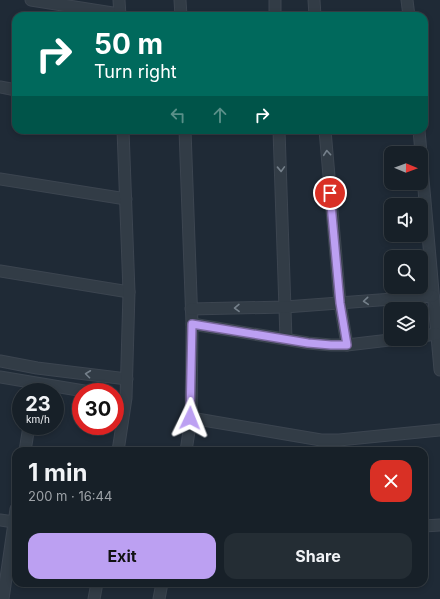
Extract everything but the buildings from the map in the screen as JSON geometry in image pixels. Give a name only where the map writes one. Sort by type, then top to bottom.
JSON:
[{"type":"street","points":[[30,0],[101,12]]},
{"type":"street","points":[[119,0],[119,12]]},
{"type":"street","points":[[180,0],[181,12]]},
{"type":"street","points":[[275,0],[276,12]]},
{"type":"street","points":[[314,0],[315,12]]},
{"type":"street","points":[[407,0],[408,12]]},
{"type":"street","points":[[0,87],[12,89]]},
{"type":"street","points":[[123,134],[129,292],[127,379],[124,387]]},
{"type":"street","points":[[185,134],[192,324],[190,418],[186,447]]},
{"type":"street","points":[[279,134],[286,339]]},
{"type":"street","points":[[325,134],[340,303],[347,345]]},
{"type":"street","points":[[419,134],[420,146]]},
{"type":"street","points":[[0,179],[126,199]]},
{"type":"street","points":[[424,190],[440,370]]},
{"type":"street","points":[[0,271],[129,292]]},
{"type":"street","points":[[191,309],[285,307],[433,296]]},
{"type":"street","points":[[192,324],[308,343],[331,345],[347,345],[384,341]]},
{"type":"street","points":[[428,335],[437,334]]},
{"type":"street","points":[[0,361],[37,368],[127,379]]},
{"type":"street","points":[[35,383],[37,368]]},
{"type":"street","points":[[0,376],[22,383]]},
{"type":"street","points":[[190,418],[321,440],[339,440],[440,430]]},
{"type":"street","points":[[26,447],[28,435]]},
{"type":"street","points":[[118,447],[119,435]]},
{"type":"street","points":[[0,520],[12,522]]},
{"type":"street","points":[[428,526],[440,525]]},
{"type":"street","points":[[3,599],[12,536]]},
{"type":"street","points":[[94,599],[96,587]]},
{"type":"street","points":[[161,599],[162,587]]},
{"type":"route","points":[[190,418],[192,324],[308,343],[347,345],[340,303],[330,193]]}]
